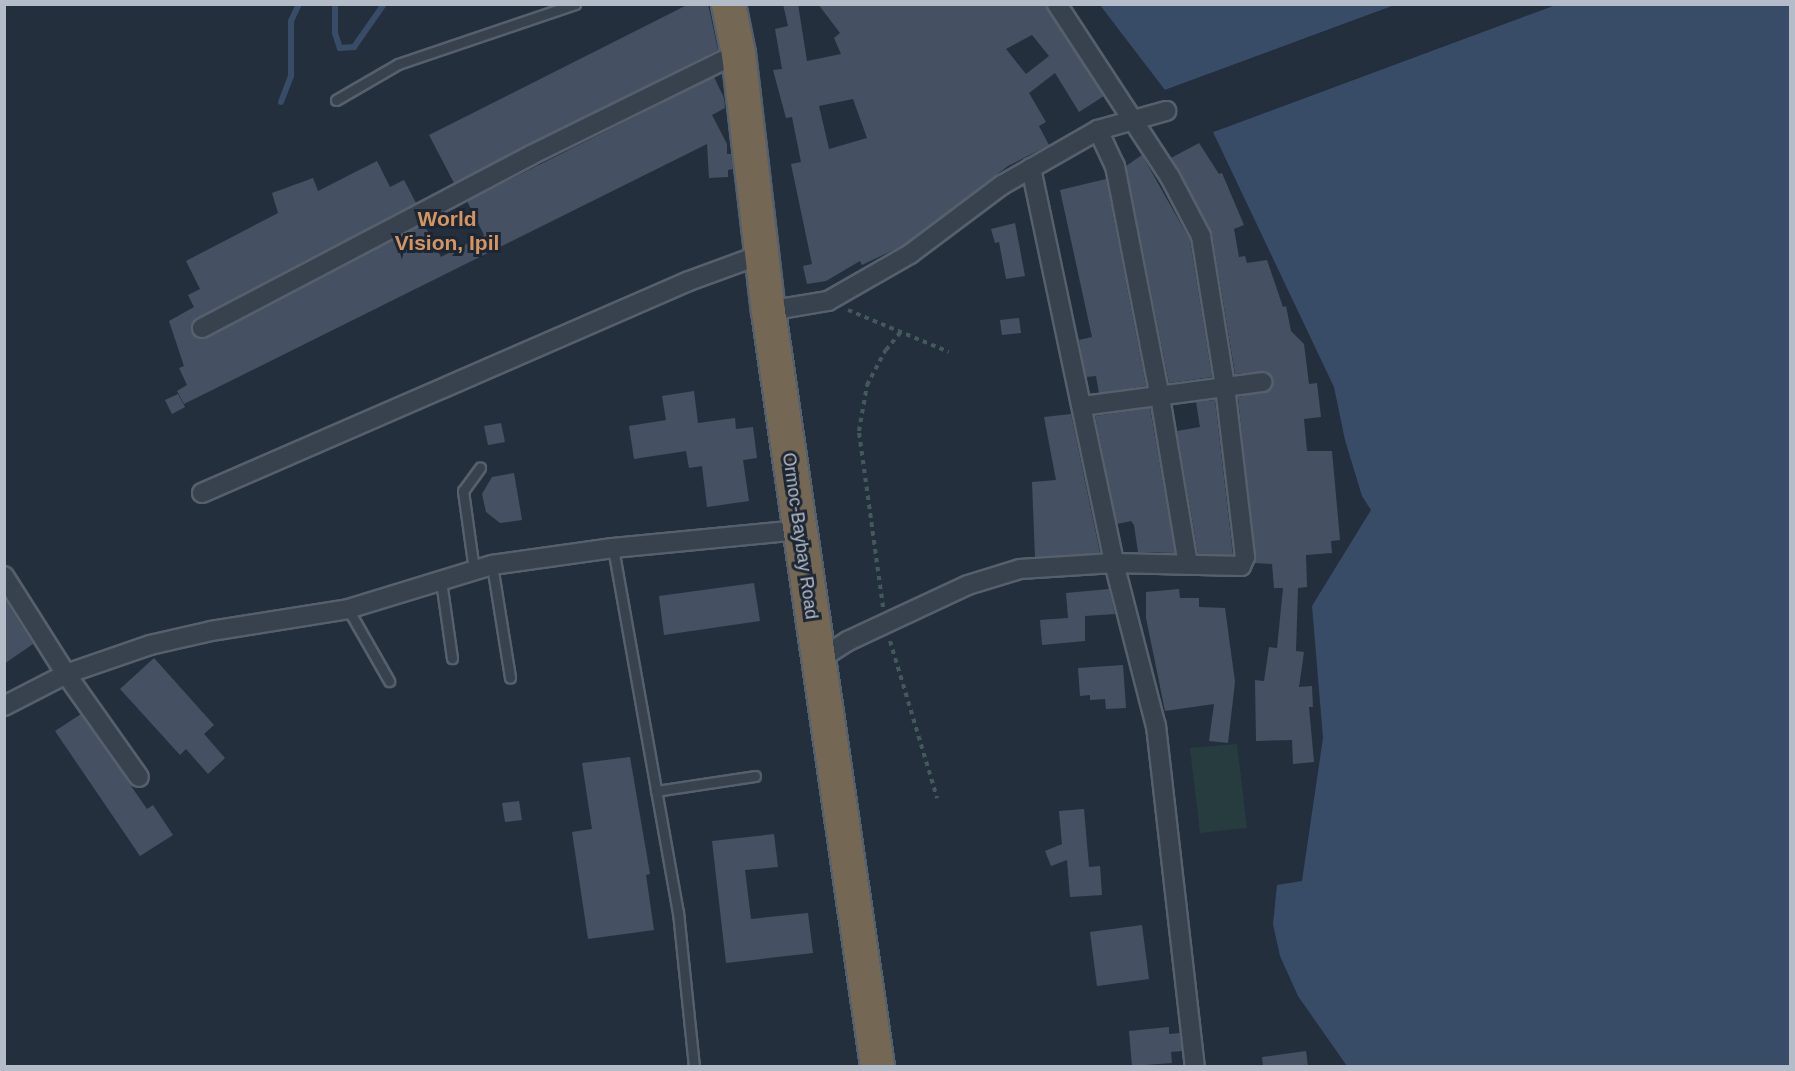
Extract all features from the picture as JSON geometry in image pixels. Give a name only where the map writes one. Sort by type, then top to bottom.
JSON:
[{"type":"highway","name":"Ormoc-Baybay Road","points":[[728,4],[738,53],[760,255],[877,1066]]},
{"type":"street","points":[[817,661],[848,641],[968,585],[1020,569],[1114,563],[1241,566],[1245,557],[1225,386],[1202,236],[1170,177],[1129,120],[1057,4]]},
{"type":"street","points":[[202,328],[520,161],[738,53]]},
{"type":"street","points":[[768,311],[828,301],[910,254],[1031,168],[1098,130],[1166,111]]},
{"type":"street","points":[[1098,130],[1115,166],[1160,398],[1188,565]]},
{"type":"street","points":[[1031,168],[1083,406],[1114,563],[1156,726],[1196,1066]]},
{"type":"street","points":[[202,493],[678,286],[760,255]]},
{"type":"street","points":[[1083,406],[1160,398],[1262,382]]},
{"type":"street","points":[[4,706],[66,674],[150,645],[211,631],[348,609],[492,565],[613,548],[799,530]]},
{"type":"street","points":[[4,576],[66,674],[139,777]]},
{"type":"lane","points":[[336,100],[398,64],[575,4]]},
{"type":"lane","points":[[474,570],[463,491],[480,468]]},
{"type":"lane","points":[[613,548],[678,912],[694,1066]]},
{"type":"lane","points":[[492,565],[510,678]]},
{"type":"lane","points":[[441,581],[452,658]]},
{"type":"lane","points":[[348,609],[389,681]]},
{"type":"lane","points":[[656,791],[755,776]]},
{"type":"path","points":[[828,301],[949,352]]},
{"type":"path","points":[[900,333],[886,350],[867,385],[859,431],[885,625],[937,798]]},
{"type":"green space","points":[[1237,744],[1247,828],[1200,833],[1190,748]]},
{"type":"water","points":[[1100,5],[1395,5],[1165,90]]},
{"type":"water","points":[[1556,5],[1790,5],[1790,1066],[1347,1066],[1298,996],[1280,956],[1273,924],[1277,885],[1302,881],[1323,738],[1312,606],[1371,510],[1362,496],[1345,440],[1334,387],[1213,132]]},
{"type":"pier","points":[[1398,4],[1167,93],[1165,90],[1395,5]]},
{"type":"pier","points":[[1553,4],[1556,4],[1213,132],[1211,130]]},
{"type":"building","points":[[689,4],[708,4],[718,50],[454,183],[429,135]]},
{"type":"building","points":[[783,4],[798,4],[807,61],[841,54],[834,38],[840,33],[818,4],[1046,4],[1104,96],[1079,112],[1055,73],[1029,93],[1046,122],[1039,126],[1049,145],[1008,166],[904,245],[862,265],[860,261],[826,281],[807,284],[803,266],[812,264],[791,164],[801,162],[792,117],[786,118],[773,70],[782,69],[775,29],[788,26]],"holes":[[[1032,35],[1049,56],[1026,74],[1006,49]],[[853,99],[867,138],[829,149],[819,106]]]},
{"type":"building","points":[[714,77],[724,98],[725,108],[712,115],[727,144],[727,154],[731,154],[733,169],[728,170],[728,177],[709,178],[707,144],[184,404],[177,391],[187,385],[179,368],[184,366],[169,321],[194,307],[188,295],[200,289],[186,261],[278,213],[272,193],[313,178],[318,191],[377,161],[390,187],[404,180],[416,203],[197,318],[191,328],[197,338],[207,338],[424,224],[441,257],[484,235],[467,201]]},
{"type":"building","points":[[1199,143],[1219,174],[1222,173],[1244,225],[1234,229],[1239,257],[1245,256],[1247,263],[1267,260],[1283,307],[1286,306],[1291,331],[1304,344],[1309,384],[1317,383],[1321,417],[1304,419],[1307,451],[1332,451],[1340,540],[1331,541],[1332,553],[1306,555],[1307,587],[1298,588],[1296,651],[1304,652],[1299,687],[1312,686],[1313,707],[1309,707],[1314,762],[1293,764],[1292,740],[1256,741],[1255,680],[1264,681],[1269,647],[1277,648],[1283,588],[1274,588],[1272,564],[1255,563],[1238,397],[1268,391],[1273,381],[1266,371],[1235,374],[1212,234],[1171,158]]},
{"type":"building","points":[[1142,155],[1190,240],[1212,377],[1169,383],[1126,166]]},
{"type":"building","points":[[1106,179],[1146,386],[1099,393],[1096,376],[1086,377],[1079,340],[1092,337],[1060,190]]},
{"type":"building","points":[[1015,223],[1025,276],[1006,279],[999,242],[995,243],[991,229]]},
{"type":"building","points":[[1019,318],[1021,333],[1002,335],[1000,320]]},
{"type":"building","points":[[694,391],[698,423],[735,418],[736,429],[753,427],[757,458],[743,460],[749,501],[707,507],[702,466],[689,468],[686,451],[634,459],[629,426],[666,420],[662,396]]},
{"type":"building","points":[[178,394],[185,407],[172,414],[165,400]]},
{"type":"building","points":[[1215,400],[1233,555],[1198,554],[1177,431],[1200,427],[1196,402]]},
{"type":"building","points":[[1150,408],[1175,553],[1138,552],[1134,525],[1131,521],[1117,524],[1095,416]]},
{"type":"building","points":[[1071,414],[1100,553],[1035,557],[1032,482],[1056,480],[1044,417]]},
{"type":"building","points":[[501,423],[505,442],[488,445],[484,426]]},
{"type":"building","points":[[514,473],[522,520],[500,523],[486,512],[482,494],[492,477]]},
{"type":"building","points":[[754,583],[760,621],[664,635],[659,596]]},
{"type":"building","points":[[1109,589],[1115,614],[1085,616],[1085,641],[1042,645],[1040,620],[1068,618],[1066,593]]},
{"type":"building","points":[[1179,589],[1180,598],[1199,598],[1199,607],[1225,608],[1235,682],[1228,743],[1209,741],[1214,704],[1165,711],[1146,618],[1146,592]]},
{"type":"building","points":[[4,598],[33,644],[4,664]]},
{"type":"building","points":[[154,658],[214,725],[204,734],[225,758],[208,774],[186,749],[180,755],[120,689]]},
{"type":"building","points":[[1123,665],[1126,708],[1106,709],[1105,699],[1090,700],[1090,695],[1080,696],[1078,668]]},
{"type":"building","points":[[81,714],[147,809],[153,805],[173,835],[140,856],[55,731]]},
{"type":"building","points":[[630,757],[650,874],[646,875],[654,930],[588,939],[572,832],[592,829],[582,763]]},
{"type":"building","points":[[519,801],[522,820],[505,822],[502,803]]},
{"type":"building","points":[[1084,809],[1089,867],[1100,866],[1102,895],[1070,897],[1067,860],[1051,866],[1045,851],[1062,844],[1059,811]]},
{"type":"building","points":[[774,834],[778,867],[745,870],[751,919],[808,913],[813,953],[726,963],[712,841]]},
{"type":"building","points":[[1142,925],[1149,979],[1097,986],[1090,932]]},
{"type":"building","points":[[1169,1027],[1169,1034],[1180,1033],[1182,1051],[1171,1052],[1172,1063],[1132,1066],[1129,1031]]},
{"type":"building","points":[[1306,1051],[1308,1066],[1263,1066],[1262,1057]]},
{"type":"waterway","points":[[281,102],[291,76],[291,21],[299,4]]},
{"type":"waterway","points":[[335,4],[335,33],[340,48],[354,47],[384,4]]},
{"type":"district","name":"World Vision, Ipil","points":[[447,231]]}]
